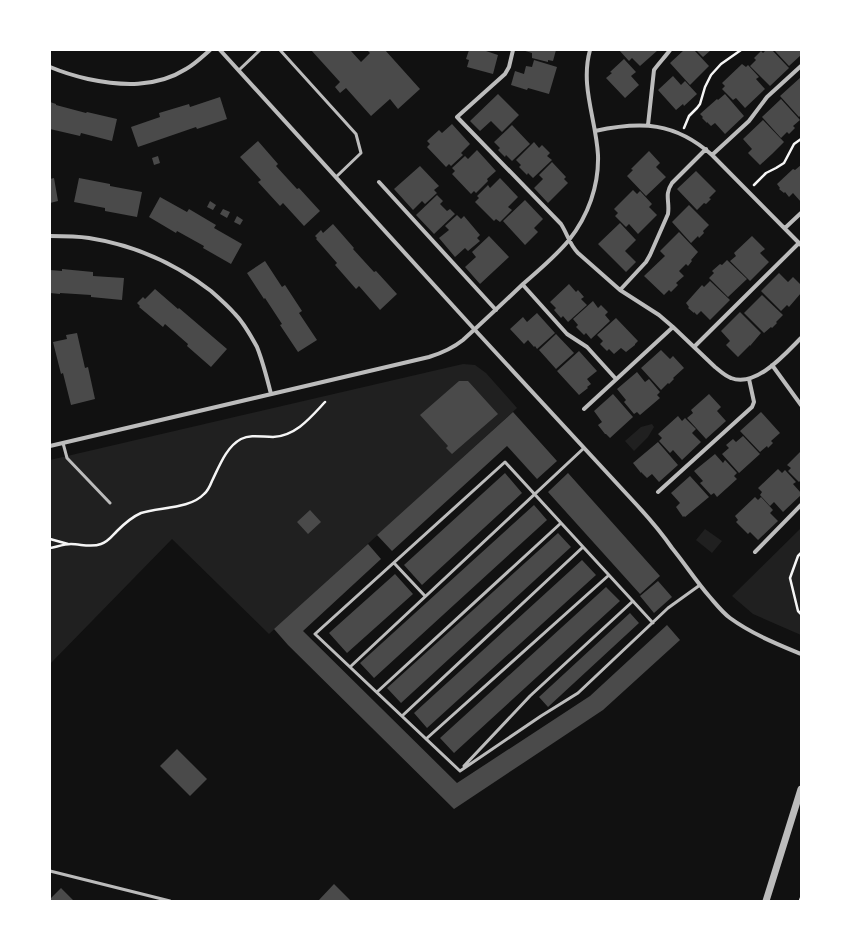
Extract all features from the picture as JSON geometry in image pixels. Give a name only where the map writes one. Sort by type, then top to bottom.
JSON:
[{"type":"street","points":[[50,67],[76,76],[98,81],[120,84],[138,84],[156,82],[172,77],[186,70],[210,50]]},
{"type":"street","points":[[220,50],[654,524],[716,605],[744,628],[801,654]]},
{"type":"street","points":[[513,50],[509,67],[505,74],[458,117],[561,224],[572,247],[620,290],[659,315],[722,373],[731,378],[740,380],[758,376],[801,338]]},
{"type":"street","points":[[50,446],[429,357],[454,347],[475,330],[554,256],[569,241],[582,222],[596,183],[598,164],[595,130],[588,96],[587,73],[590,50]]},
{"type":"street","points":[[648,125],[654,70],[658,63],[670,50]]},
{"type":"street","points":[[712,155],[749,121],[767,98],[801,66]]},
{"type":"street","points":[[595,130],[630,125],[648,125],[668,129],[687,137],[706,149],[800,244],[694,346]]},
{"type":"street","points":[[620,290],[646,262],[650,255],[668,214],[668,188],[706,149]]},
{"type":"street","points":[[379,182],[496,310]]},
{"type":"street","points":[[785,228],[801,213]]},
{"type":"street","points":[[50,236],[89,238],[111,242],[134,249],[156,257],[179,269],[201,284],[220,298],[236,314],[247,330],[257,347],[271,394]]},
{"type":"street","points":[[523,285],[567,334],[587,347],[616,380]]},
{"type":"street","points":[[584,409],[673,327]]},
{"type":"street","points":[[772,365],[801,405]]},
{"type":"street","points":[[658,492],[752,407],[754,402],[749,378]]},
{"type":"street","points":[[755,552],[801,505]]},
{"type":"street","points":[[766,901],[801,789]]},
{"type":"lane","points":[[239,70],[260,50]]},
{"type":"lane","points":[[280,50],[356,134],[362,153],[336,177]]},
{"type":"lane","points":[[63,443],[67,458],[110,503]]},
{"type":"lane","points":[[350,666],[584,448]]},
{"type":"lane","points":[[460,770],[315,634],[505,462],[653,623]]},
{"type":"lane","points":[[377,692],[561,523]]},
{"type":"lane","points":[[402,716],[583,547]]},
{"type":"lane","points":[[394,563],[425,596]]},
{"type":"lane","points":[[426,739],[609,576]]},
{"type":"lane","points":[[460,770],[578,693],[668,608],[700,585]]},
{"type":"lane","points":[[460,770],[530,696],[633,601]]},
{"type":"lane","points":[[50,871],[170,901]]},
{"type":"path","points":[[682,135],[687,120],[700,104],[711,74],[721,64],[741,50]]},
{"type":"path","points":[[748,191],[762,176],[784,163],[794,144],[801,139]]},
{"type":"path","points":[[50,539],[70,544],[93,546],[102,544],[110,539],[126,522],[135,516],[153,510],[190,503],[197,500],[209,488],[226,454],[240,440],[253,436],[274,437],[293,431],[303,425],[325,402]]},
{"type":"path","points":[[50,548],[70,544]]},
{"type":"path","points":[[801,553],[798,556],[790,578],[798,611],[801,614]]},
{"type":"shaded area","points":[[463,364],[475,365],[486,373],[517,408],[269,634],[172,539],[50,664],[50,460]]},
{"type":"shaded area","points":[[652,424],[654,427],[648,437],[634,451],[625,441],[641,427]]},
{"type":"shaded area","points":[[801,528],[801,635],[753,614],[732,596]]},
{"type":"shaded area","points":[[705,529],[722,541],[712,553],[696,540]]},
{"type":"building","points":[[311,50],[352,50],[351,51],[361,62],[370,53],[367,50],[385,50],[420,89],[398,109],[390,99],[371,116],[346,88],[340,93],[335,87],[340,82]]},
{"type":"building","points":[[469,50],[487,50],[486,51],[498,55],[493,74],[467,67],[469,60],[466,59]]},
{"type":"building","points":[[522,50],[556,50],[553,61],[548,60],[548,62],[532,58],[532,53]]},
{"type":"building","points":[[619,50],[658,50],[640,66],[632,58],[629,61]]},
{"type":"building","points":[[684,50],[694,50],[709,66],[690,85],[670,63]]},
{"type":"building","points":[[696,50],[711,50],[703,57]]},
{"type":"building","points":[[766,50],[772,50],[789,68],[770,86],[750,66],[756,60],[754,58],[761,51],[763,53]]},
{"type":"building","points":[[774,50],[801,50],[801,55],[789,66]]},
{"type":"building","points":[[624,59],[636,72],[631,76],[639,85],[625,98],[606,78],[612,73],[610,72]]},
{"type":"building","points":[[534,60],[557,67],[549,94],[511,85],[515,71],[524,74],[526,66],[532,67]]},
{"type":"building","points":[[742,64],[746,67],[748,65],[759,77],[756,79],[765,89],[745,108],[736,98],[733,100],[722,89],[725,86],[722,83]]},
{"type":"building","points":[[673,76],[681,85],[685,81],[697,94],[684,106],[683,104],[676,110],[658,90]]},
{"type":"building","points":[[801,77],[801,115],[799,117],[780,96]]},
{"type":"building","points":[[498,94],[519,115],[502,132],[491,121],[480,131],[470,121]]},
{"type":"building","points":[[725,94],[744,116],[725,134],[715,123],[711,126],[707,123],[700,114]]},
{"type":"building","points":[[220,97],[227,119],[197,129],[196,127],[138,147],[131,127],[160,117],[159,113],[189,104],[190,107]]},
{"type":"building","points":[[781,99],[800,120],[793,126],[795,128],[789,134],[787,132],[781,138],[762,117]]},
{"type":"building","points":[[50,102],[86,113],[117,119],[112,141],[81,133],[80,136],[50,129]]},
{"type":"building","points":[[763,120],[784,142],[760,165],[748,153],[752,149],[743,139]]},
{"type":"building","points":[[452,124],[470,144],[461,153],[463,155],[451,166],[449,164],[446,167],[427,147],[430,144],[427,141],[439,130],[442,133]]},
{"type":"building","points":[[512,125],[530,144],[512,161],[498,150],[500,148],[494,142]]},
{"type":"building","points":[[258,141],[278,164],[276,166],[320,211],[304,226],[283,203],[280,206],[258,182],[261,180],[240,157]]},
{"type":"building","points":[[534,142],[539,148],[542,145],[550,153],[547,156],[552,160],[533,178],[528,173],[527,175],[519,167],[521,165],[516,160]]},
{"type":"building","points":[[477,150],[496,171],[487,179],[488,181],[476,193],[474,191],[471,194],[452,174],[455,171],[452,168],[465,156],[468,159]]},
{"type":"building","points":[[649,151],[660,163],[656,167],[666,177],[646,196],[627,176],[633,170],[631,169]]},
{"type":"building","points":[[158,156],[160,163],[154,165],[152,158]]},
{"type":"building","points":[[552,162],[566,177],[564,179],[568,183],[548,203],[534,188],[543,179],[539,175]]},
{"type":"building","points":[[801,165],[801,202],[793,193],[789,197],[785,192],[784,193],[779,189],[780,188],[777,184],[793,169],[795,170]]},
{"type":"building","points":[[420,166],[439,186],[434,190],[437,193],[425,204],[422,201],[413,210],[394,189]]},
{"type":"building","points":[[696,171],[716,191],[709,198],[711,199],[706,204],[704,203],[697,210],[677,189]]},
{"type":"building","points":[[54,178],[58,201],[50,203],[50,179]]},
{"type":"building","points":[[79,178],[142,192],[137,217],[105,211],[105,208],[74,202]]},
{"type":"building","points":[[500,178],[518,197],[508,207],[512,210],[500,222],[496,219],[494,221],[475,202],[479,198],[477,196],[488,185],[490,188]]},
{"type":"building","points":[[633,190],[637,194],[640,191],[652,204],[649,207],[657,215],[638,234],[629,224],[626,227],[615,216],[618,213],[614,209]]},
{"type":"building","points":[[437,195],[443,201],[440,204],[447,211],[450,209],[455,214],[434,234],[416,215]]},
{"type":"building","points":[[160,197],[187,212],[189,209],[216,225],[214,228],[242,244],[231,264],[203,248],[204,246],[177,231],[176,233],[149,217]]},
{"type":"building","points":[[525,200],[543,219],[534,228],[538,232],[525,245],[503,221]]},
{"type":"building","points":[[210,201],[216,205],[213,210],[207,207]]},
{"type":"building","points":[[689,205],[709,225],[699,238],[698,236],[691,243],[672,222]]},
{"type":"building","points":[[223,209],[230,212],[227,218],[220,214]]},
{"type":"building","points":[[457,215],[461,219],[464,216],[480,235],[477,238],[480,241],[468,251],[465,248],[455,257],[439,238],[449,230],[445,226]]},
{"type":"building","points":[[237,216],[243,220],[240,225],[234,222]]},
{"type":"building","points":[[620,223],[636,240],[625,251],[636,262],[626,272],[598,244]]},
{"type":"building","points":[[333,224],[374,272],[376,271],[397,294],[380,310],[359,286],[356,289],[335,265],[337,263],[316,239],[317,238],[315,236],[321,230],[323,233]]},
{"type":"building","points":[[679,232],[698,252],[688,266],[686,264],[679,271],[684,276],[676,283],[678,285],[671,292],[669,290],[664,295],[644,276],[665,256],[660,251]]},
{"type":"building","points":[[489,236],[509,257],[480,284],[465,267],[476,257],[472,252]]},
{"type":"building","points":[[752,236],[765,249],[760,253],[769,262],[750,281],[730,261],[736,256],[734,253]]},
{"type":"building","points":[[727,260],[747,279],[728,297],[709,278],[714,273],[712,271]]},
{"type":"building","points":[[265,261],[282,287],[285,285],[302,311],[299,313],[317,340],[298,352],[280,325],[282,324],[247,273]]},
{"type":"building","points":[[62,269],[93,272],[93,276],[124,278],[122,300],[91,297],[91,295],[50,293],[50,270],[62,271]]},
{"type":"building","points":[[779,273],[788,282],[793,277],[801,285],[801,293],[789,307],[787,305],[781,311],[761,291]]},
{"type":"building","points":[[710,281],[730,300],[710,320],[701,311],[697,315],[694,313],[688,308],[689,307],[686,303],[702,285],[704,287]]},
{"type":"building","points":[[569,284],[576,292],[578,290],[584,297],[581,299],[587,305],[568,322],[563,316],[561,318],[554,310],[556,308],[550,302]]},
{"type":"building","points":[[155,289],[227,349],[211,367],[165,324],[163,327],[139,307],[140,306],[137,303],[143,297],[145,299]]},
{"type":"building","points":[[762,295],[783,315],[772,328],[771,327],[764,333],[744,313]]},
{"type":"building","points":[[593,301],[598,308],[601,305],[608,312],[605,315],[610,321],[591,339],[586,333],[584,335],[576,327],[578,325],[573,319]]},
{"type":"building","points":[[740,312],[761,333],[738,357],[726,345],[730,341],[721,331]]},
{"type":"building","points":[[537,313],[555,333],[537,349],[528,340],[524,344],[510,329],[523,317],[527,322]]},
{"type":"building","points":[[616,318],[638,341],[626,352],[621,348],[614,354],[609,349],[607,351],[600,344],[603,341],[597,335]]},
{"type":"building","points":[[77,333],[85,368],[88,367],[95,399],[71,405],[53,342],[67,339],[66,335]]},
{"type":"building","points":[[556,334],[574,353],[556,369],[539,350]]},
{"type":"building","points":[[661,350],[670,359],[673,356],[684,368],[661,390],[641,368]]},
{"type":"building","points":[[579,351],[597,371],[587,379],[591,384],[579,395],[557,371]]},
{"type":"building","points":[[637,372],[645,382],[649,379],[660,392],[657,395],[660,398],[640,415],[637,412],[634,414],[624,402],[626,400],[617,389]]},
{"type":"building","points":[[459,381],[468,381],[498,414],[452,454],[446,448],[448,446],[420,415]]},
{"type":"building","points":[[613,394],[633,417],[610,438],[598,425],[602,422],[594,411]]},
{"type":"building","points":[[709,394],[721,407],[717,411],[726,421],[706,439],[687,418],[693,413],[691,410]]},
{"type":"building","points":[[513,412],[557,461],[537,479],[507,446],[392,551],[377,535]]},
{"type":"building","points":[[761,412],[780,433],[771,441],[773,443],[768,448],[767,446],[760,452],[740,431]]},
{"type":"building","points":[[678,416],[682,421],[685,418],[696,429],[692,433],[701,442],[682,460],[673,450],[670,453],[659,441],[662,438],[658,434]]},
{"type":"building","points":[[743,436],[760,454],[739,473],[722,454],[729,448],[726,445],[733,439],[736,442]]},
{"type":"building","points":[[658,442],[678,465],[659,482],[652,474],[647,478],[633,463]]},
{"type":"building","points":[[801,451],[801,480],[799,482],[788,471],[791,468],[787,465]]},
{"type":"building","points":[[715,454],[723,463],[725,460],[737,473],[734,476],[737,479],[717,497],[714,493],[711,495],[700,483],[703,481],[694,471]]},
{"type":"building","points":[[778,469],[782,473],[785,470],[796,482],[793,484],[801,493],[801,495],[783,512],[774,502],[770,506],[760,495],[762,492],[758,488]]},
{"type":"building","points":[[505,473],[522,493],[422,585],[404,565]]},
{"type":"building","points":[[568,473],[660,576],[640,594],[548,492]]},
{"type":"building","points":[[690,476],[709,497],[685,517],[683,517],[676,507],[680,503],[671,493]]},
{"type":"building","points":[[755,497],[758,500],[761,497],[773,510],[770,513],[778,521],[758,540],[750,532],[748,534],[736,522],[738,520],[735,516]]},
{"type":"building","points":[[534,505],[547,520],[374,678],[360,663]]},
{"type":"building","points":[[310,510],[321,522],[308,534],[297,522]]},
{"type":"building","points":[[558,533],[571,547],[401,703],[387,688]]},
{"type":"building","points":[[368,544],[381,559],[303,631],[457,783],[590,696],[667,625],[680,640],[603,710],[454,809],[288,645],[274,629]]},
{"type":"building","points":[[582,560],[596,575],[427,728],[414,713]]},
{"type":"building","points":[[395,574],[413,594],[347,653],[329,633]]},
{"type":"building","points":[[658,581],[672,597],[654,613],[640,596]]},
{"type":"building","points":[[606,587],[620,601],[454,753],[440,738]]},
{"type":"building","points":[[630,613],[639,623],[548,707],[539,697]]},
{"type":"building","points":[[177,749],[207,779],[190,796],[160,766]]},
{"type":"building","points":[[334,884],[351,901],[318,901]]},
{"type":"building","points":[[61,888],[74,901],[50,901],[50,899]]}]
